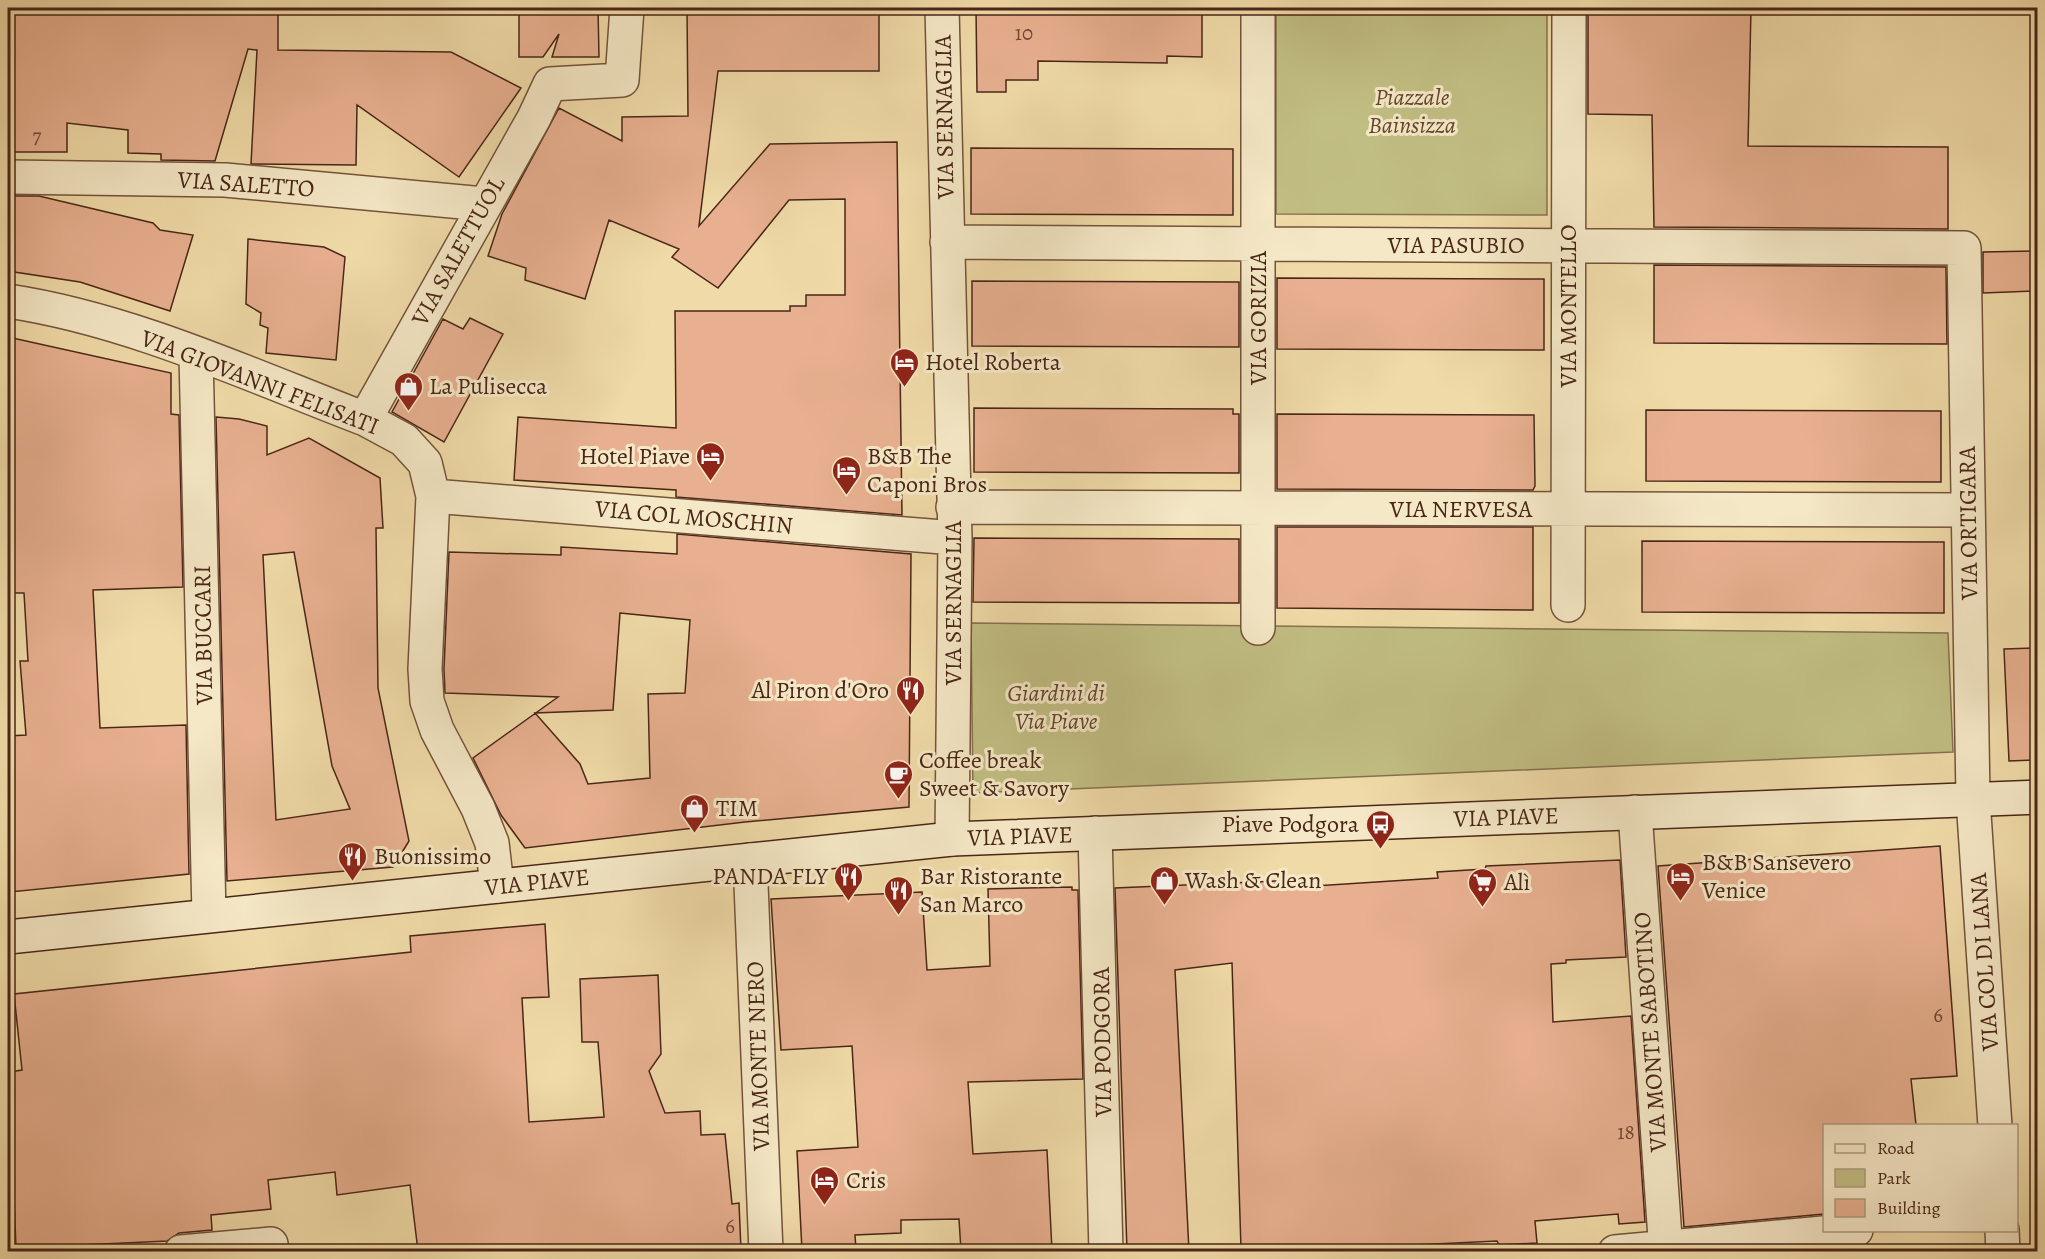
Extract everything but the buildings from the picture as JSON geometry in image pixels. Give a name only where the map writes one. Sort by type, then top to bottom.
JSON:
[{"type":"street","name":"VIA SALETTUOL","points":[[365,418],[534,118],[550,84],[622,80],[627,8]]},
{"type":"street","name":"VIA SERNAGLIA","points":[[942,8],[954,522],[951,839]]},
{"type":"street","name":"VIA GORIZIA","points":[[1258,8],[1264,224],[1258,628]]},
{"type":"street","name":"VIA MONTELLO","points":[[1568,605],[1561,225],[1569,8]]},
{"type":"street","name":"VIA SALETTO","points":[[8,177],[225,180],[484,204]]},
{"type":"street","name":"VIA PASUBIO","points":[[947,242],[1264,224],[1561,225],[1964,248]]},
{"type":"street","name":"VIA ORTIGARA","points":[[1964,248],[1973,799]]},
{"type":"street","name":"VIA GIOVANNI FELISATI","points":[[8,301],[37,305],[116,327],[365,418],[404,440],[425,463],[433,496],[425,669],[428,701],[437,730],[478,808],[492,843],[497,886]]},
{"type":"street","name":"VIA BUCCARI","points":[[196,355],[209,915]]},
{"type":"street","name":"VIA COL MOSCHIN","points":[[433,496],[954,522]]},
{"type":"street","name":"VIA NERVESA","points":[[954,522],[1258,508],[1968,510]]},
{"type":"street","name":"VIA PIAVE","points":[[8,937],[951,839],[2037,797]]},
{"type":"street","name":"VIA COL DI LANA","points":[[1973,799],[1995,1124]]},
{"type":"street","name":"VIA MONTE SABOTINO","points":[[1635,812],[1666,1249]]},
{"type":"street","name":"VIA PODGORA","points":[[1095,833],[1106,1251]]},
{"type":"street","name":"VIA MONTE NERO","points":[[750,860],[766,1251]]},
{"type":"street","points":[[1615,1251],[1666,1249],[1836,1232]]},
{"type":"street","points":[[2002,1232],[2003,1251]]},
{"type":"street","points":[[181,1251],[272,1244],[272,1251]]},
{"type":"green space","name":"Piazzale Bainsizza","points":[[1276,8],[1547,8],[1547,215],[1276,214]]},
{"type":"green space","name":"Giardini di Via Piave","points":[[971,623],[1948,633],[1953,752],[973,793]]},
{"type":"place","name":"Hotel Roberta","points":[[904,388]]},
{"type":"place","name":"La Pulisecca","points":[[408,412]]},
{"type":"place","name":"Hotel Piave","points":[[711,482]]},
{"type":"place","name":"B&B The Caponi Bros","points":[[846,496]]},
{"type":"place","name":"Al Piron d'Oro","points":[[910,716]]},
{"type":"place","name":"Coffee break Sweet & Savory","points":[[898,800]]},
{"type":"place","name":"TIM","points":[[695,834]]},
{"type":"place","name":"Piave Podgora","points":[[1380,850]]},
{"type":"place","name":"Buonissimo","points":[[353,882]]},
{"type":"place","name":"PANDA FLY","points":[[849,902]]},
{"type":"place","name":"B&B Sansevero Venice","points":[[1681,902]]},
{"type":"place","name":"Wash & Clean","points":[[1164,906]]},
{"type":"place","name":"Alì","points":[[1483,908]]},
{"type":"place","name":"Bar Ristorante San Marco","points":[[899,916]]},
{"type":"place","name":"Cris","points":[[825,1206]]}]
